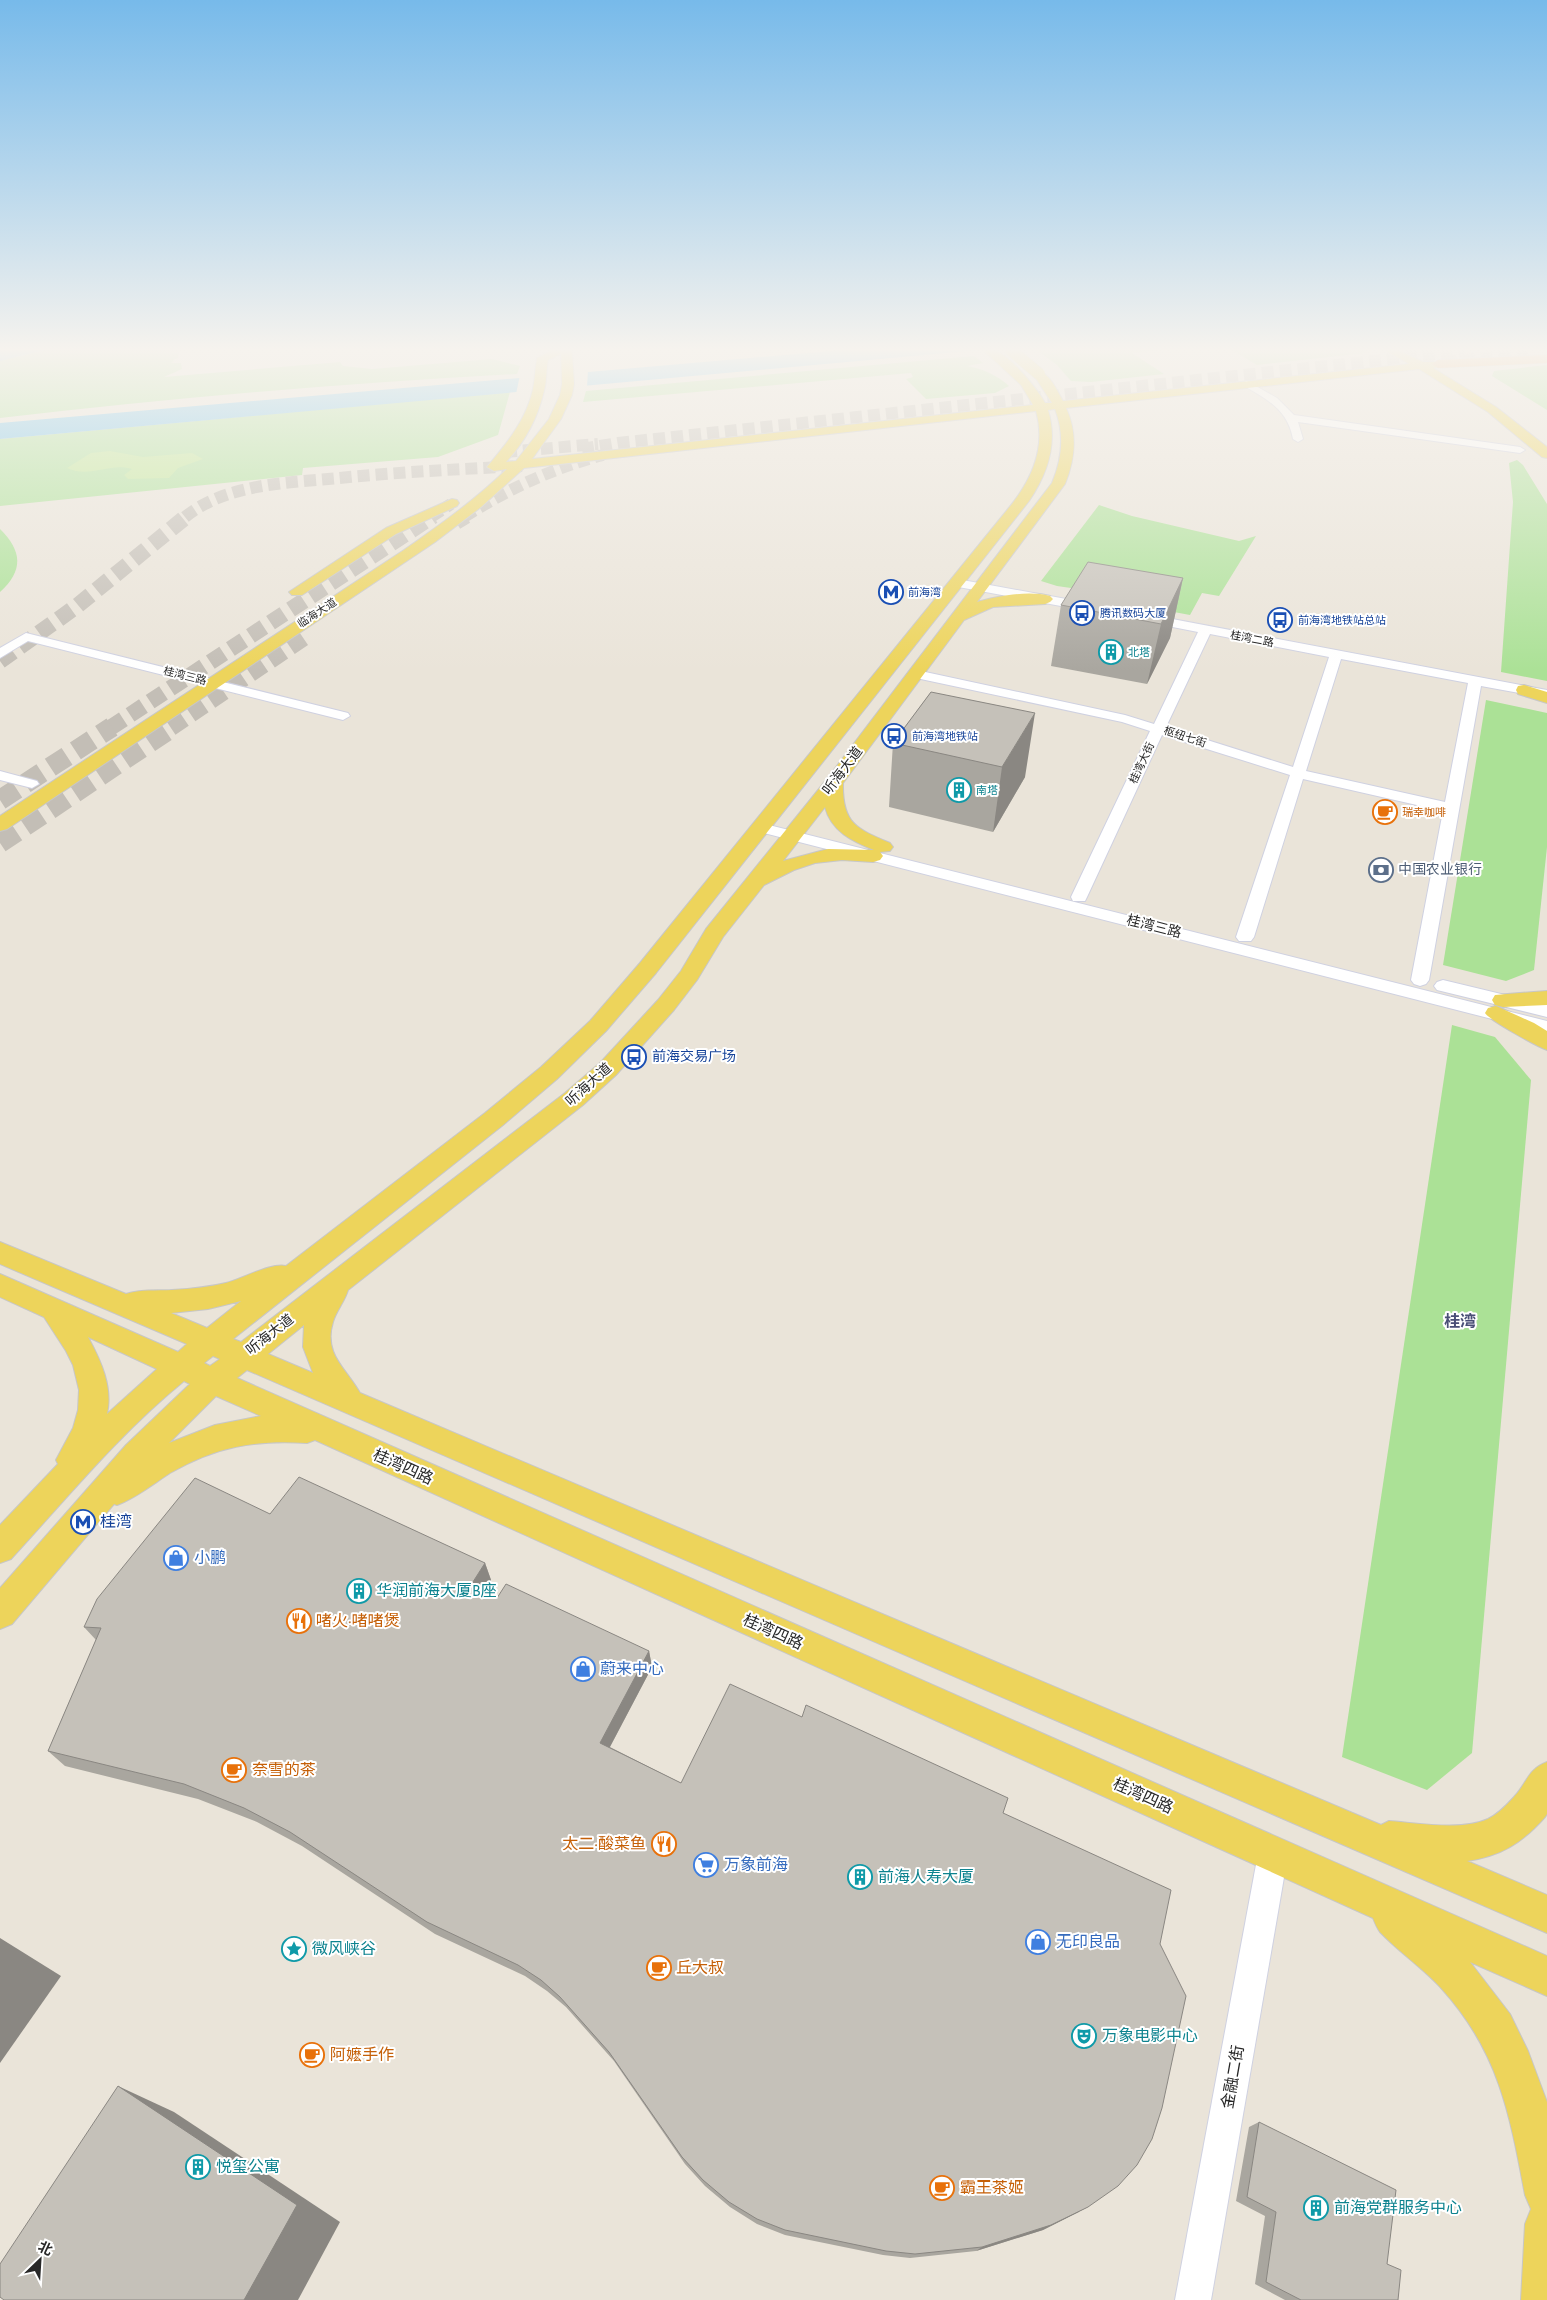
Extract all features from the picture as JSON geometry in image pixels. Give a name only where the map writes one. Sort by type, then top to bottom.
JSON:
[{"type":"main road","points":[[502,457],[494,467],[545,457]]},
{"type":"main road","name":"临海大道","points":[[0,825],[445,528],[485,496],[524,457]]},
{"type":"main road","points":[[521,461],[582,457]]},
{"type":"main road","name":"听海大道","points":[[0,1548],[50,1492],[106,1434],[180,1366],[494,1120],[549,1073],[598,1026],[648,968],[957,583],[1036,480],[1044,457]]},
{"type":"main road","name":"听海大道","points":[[0,1613],[153,1438],[212,1381],[514,1148],[608,1069],[640,1035],[683,982],[714,934],[834,783],[1054,491],[1062,476],[1068,457]]},
{"type":"main road","points":[[485,496],[535,470],[576,458]]},
{"type":"main road","name":"临海大道","points":[[112,732],[394,546],[455,500],[391,531],[297,592]]},
{"type":"main road","points":[[307,636],[418,560],[445,528]]},
{"type":"main road","points":[[1000,562],[1003,570],[1014,582],[1045,599]]},
{"type":"main road","points":[[959,617],[987,603],[1020,599],[1045,599]]},
{"type":"main road","points":[[1524,690],[1547,694]]},
{"type":"main road","points":[[16,795],[48,774]]},
{"type":"main road","points":[[834,783],[832,802],[836,813],[845,827],[878,852]]},
{"type":"main road","points":[[753,883],[775,871],[816,856],[878,852]]},
{"type":"main road","points":[[1500,1007],[1547,998]]},
{"type":"main road","points":[[1500,1007],[1547,1042]]},
{"type":"main road","points":[[0,1252],[211,1340],[1547,1914]]},
{"type":"main road","points":[[122,1302],[165,1303],[215,1298],[261,1284],[312,1261]]},
{"type":"main road","points":[[344,1278],[319,1318],[316,1336],[320,1361],[331,1379],[350,1400]]},
{"type":"main road","name":"桂湾四路","points":[[0,1285],[51,1306],[212,1381],[1547,1976]]},
{"type":"main road","points":[[50,1492],[70,1463],[84,1435],[94,1405],[93,1381],[84,1356],[74,1337],[51,1306]]},
{"type":"main road","points":[[86,1513],[135,1478],[168,1459],[216,1438],[248,1430],[278,1428],[324,1431]]},
{"type":"main road","points":[[1370,1838],[1464,1843],[1499,1834],[1522,1818],[1535,1802],[1547,1780]]},
{"type":"main road","points":[[1362,1894],[1422,1940],[1452,1970],[1492,2025],[1506,2048],[1522,2091],[1536,2140],[1547,2195]]},
{"type":"main road","points":[[1544,2300],[1547,2224]]},
{"type":"street","points":[[957,583],[1104,610]]},
{"type":"street","name":"桂湾二路","points":[[1132,616],[1524,690]]},
{"type":"street","name":"桂湾大街","points":[[1079,897],[1205,630]]},
{"type":"street","name":"桂湾三路","points":[[0,654],[26,637],[343,716]]},
{"type":"street","points":[[1245,937],[1336,655]]},
{"type":"street","name":"枢纽七街","points":[[916,674],[1089,710],[1158,728],[1297,773],[1451,808]]},
{"type":"street","points":[[1420,980],[1475,681]]},
{"type":"street","points":[[0,775],[32,784]]},
{"type":"street","name":"桂湾三路","points":[[764,823],[1500,1007],[1547,1011]]},
{"type":"street","name":"桂湾三路","points":[[878,852],[1079,897],[1420,980],[1500,1007],[1547,1027]]},
{"type":"street","name":"金融二街","points":[[1193,2300],[1273,1854]]},
{"type":"green space","points":[[0,457],[434,457],[303,468],[302,475],[0,506]]},
{"type":"green space","points":[[84,457],[200,457],[203,459],[178,468],[169,478],[128,479],[124,475],[132,469],[124,467],[84,472],[67,468]]},
{"type":"green space","points":[[1517,460],[1523,465],[1547,504],[1547,681],[1501,672],[1513,502],[1509,463]]},
{"type":"green space","points":[[1099,505],[1132,516],[1239,541],[1256,536],[1219,596],[1202,593],[1190,615],[1131,604],[1092,591],[1057,586],[1041,581]]},
{"type":"green space","points":[[0,529],[13,545],[17,560],[13,576],[0,592]]},
{"type":"green space","points":[[1486,700],[1547,713],[1547,847],[1534,970],[1506,981],[1443,965]]},
{"type":"green space","points":[[1452,1025],[1495,1037],[1531,1080],[1472,1753],[1427,1790],[1342,1757]]},
{"type":"building","points":[[1088,562],[1183,578],[1161,624],[1061,605]]},
{"type":"building","points":[[931,692],[1035,713],[1002,767],[893,743]]},
{"type":"building","name":"万象前海","points":[[299,1477],[485,1563],[471,1585],[497,1598],[506,1584],[649,1651],[600,1743],[681,1783],[730,1684],[802,1717],[806,1705],[1008,1798],[1003,1813],[1171,1890],[1160,1944],[1186,1996],[1162,2108],[1152,2139],[1137,2165],[1118,2186],[1088,2207],[1051,2225],[982,2247],[915,2254],[886,2251],[785,2230],[757,2219],[729,2202],[703,2180],[682,2157],[609,2052],[560,1997],[541,1980],[518,1965],[427,1922],[290,1832],[244,1808],[184,1784],[48,1751],[101,1628],[84,1627],[97,1599],[195,1478],[270,1514]]},
{"type":"building","name":"悦玺公寓","points":[[118,2086],[297,2205],[244,2300],[4,2300],[0,2297],[0,2264]]},
{"type":"building","name":"前海党群服务中心","points":[[1259,2122],[1396,2190],[1387,2264],[1401,2270],[1398,2300],[1301,2300],[1266,2282],[1276,2212],[1247,2197]]},
{"type":"tunnel","points":[[464,517],[497,497],[531,480],[594,457]]},
{"type":"tunnel","points":[[185,517],[220,497],[259,487],[299,481],[385,474],[522,466]]},
{"type":"tunnel","points":[[431,517],[451,504]]},
{"type":"tunnel","points":[[0,661],[77,606],[187,516]]},
{"type":"tunnel","points":[[110,728],[433,516]]},
{"type":"tunnel","points":[[456,522],[466,516]]},
{"type":"tunnel","points":[[171,728],[307,636]]},
{"type":"tunnel","points":[[0,800],[112,727]]},
{"type":"tunnel","points":[[0,843],[173,727]]},
{"type":"place","name":"前海湾","points":[[891,592]]},
{"type":"place","name":"腾讯数码大厦","points":[[1082,613]]},
{"type":"place","name":"前海湾地铁站总站","points":[[1280,620]]},
{"type":"place","name":"北塔","points":[[1111,652]]},
{"type":"place","name":"前海湾地铁站","points":[[894,736]]},
{"type":"place","name":"南塔","points":[[959,790]]},
{"type":"place","name":"瑞幸咖啡","points":[[1385,812]]},
{"type":"place","name":"中国农业银行","points":[[1381,870]]},
{"type":"place","name":"前海交易广场","points":[[634,1057]]},
{"type":"place","name":"桂湾","points":[[83,1522]]},
{"type":"place","name":"小鹏","points":[[176,1558]]},
{"type":"place","name":"华润前海大厦B座","points":[[359,1591]]},
{"type":"place","name":"啫火·啫啫煲","points":[[299,1621]]},
{"type":"place","name":"蔚来中心","points":[[583,1669]]},
{"type":"place","name":"奈雪的茶","points":[[234,1770]]},
{"type":"place","name":"太二·酸菜鱼","points":[[664,1844]]},
{"type":"place","name":"万象前海","points":[[706,1865]]},
{"type":"place","name":"前海人寿大厦","points":[[860,1877]]},
{"type":"place","name":"无印良品","points":[[1038,1942]]},
{"type":"place","name":"微风峡谷","points":[[294,1949]]},
{"type":"place","name":"丘大叔","points":[[659,1968]]},
{"type":"place","name":"万象电影中心","points":[[1084,2036]]},
{"type":"place","name":"阿嬷手作","points":[[312,2055]]},
{"type":"place","name":"悦玺公寓","points":[[198,2167]]},
{"type":"place","name":"霸王茶姬","points":[[942,2188]]},
{"type":"place","name":"前海党群服务中心","points":[[1316,2208]]},
{"type":"district","name":"桂湾","points":[[1460,1322]]}]
